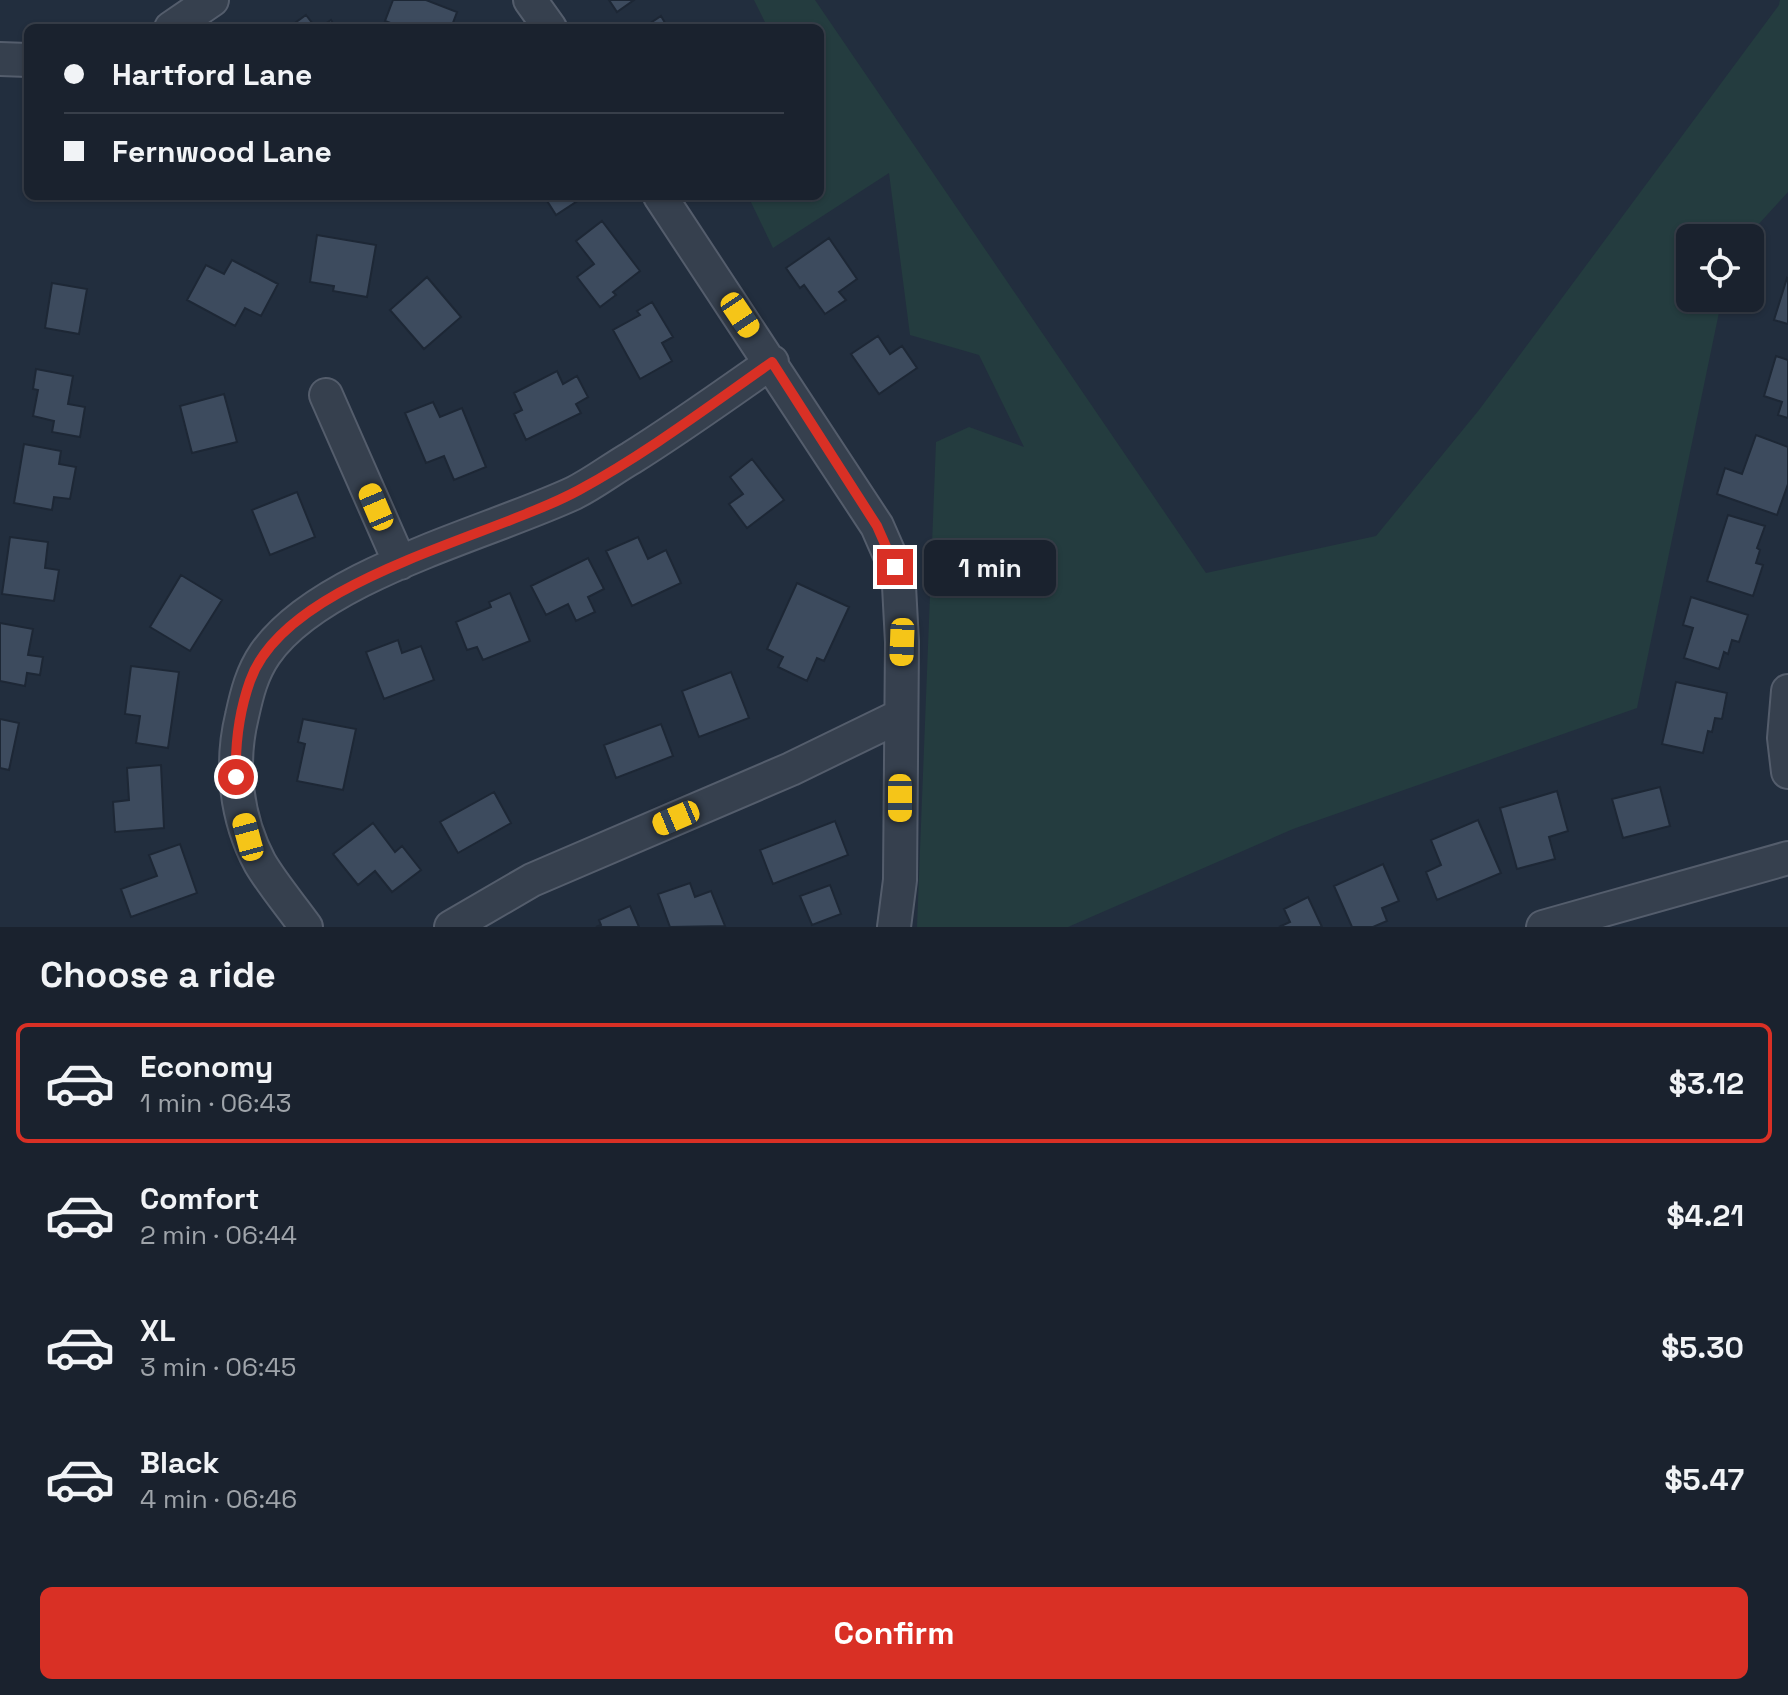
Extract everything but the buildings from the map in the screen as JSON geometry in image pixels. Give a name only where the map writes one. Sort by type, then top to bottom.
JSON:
[{"type":"street","points":[[177,24],[212,0]]},
{"type":"street","points":[[530,0],[547,24]]},
{"type":"street","points":[[0,59],[24,60]]},
{"type":"street","points":[[663,200],[877,526],[895,567],[902,642],[900,880],[894,927]]},
{"type":"street","points":[[306,927],[262,865],[248,837],[236,777],[235,742],[250,679],[266,652],[299,618],[332,595],[400,563],[528,514],[579,490],[678,428],[772,362]]},
{"type":"street","points":[[326,395],[400,563]]},
{"type":"street","points":[[1788,691],[1784,738],[1788,772]]},
{"type":"street","points":[[451,927],[532,880],[791,769],[900,716]]},
{"type":"street","points":[[1543,927],[1788,858]]},
{"type":"green space","points":[[754,0],[815,0],[1206,573],[1376,536],[1479,410],[1780,0],[1788,0],[1788,192],[1759,224],[1676,224],[1676,312],[1719,312],[1637,708],[1293,829],[1068,927],[917,927],[936,442],[969,427],[1024,447],[979,355],[910,335],[889,173],[773,248],[750,200],[824,200],[824,24],[766,24]]},
{"type":"route","points":[[236,777],[235,742],[250,679],[266,652],[299,618],[332,595],[400,563],[528,514],[579,490],[678,428],[772,362],[877,526],[895,567]]}]
